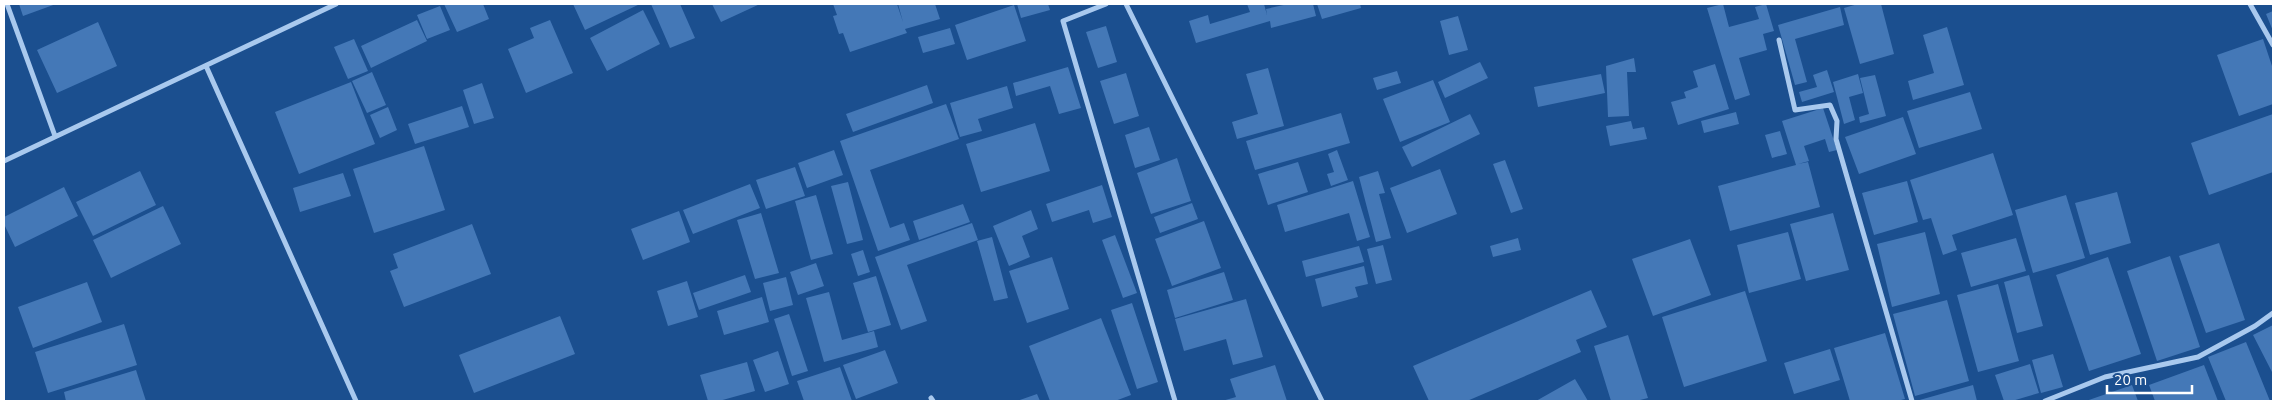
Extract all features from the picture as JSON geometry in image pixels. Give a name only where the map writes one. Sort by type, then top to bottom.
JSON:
[{"type":"street","points":[[7,4],[55,136]]},
{"type":"street","points":[[4,161],[336,4]]},
{"type":"street","points":[[1106,4],[1063,21],[1175,401]]},
{"type":"street","points":[[1126,4],[1322,401]]},
{"type":"street","points":[[2250,4],[2273,45]]},
{"type":"street","points":[[1779,40],[1795,110],[1830,105],[1837,121],[1836,139],[1912,401]]},
{"type":"street","points":[[206,66],[356,401]]},
{"type":"street","points":[[2045,401],[2105,377],[2198,357],[2255,326],[2273,313]]},
{"type":"building","points":[[19,4],[56,4],[23,16]]},
{"type":"building","points":[[444,4],[483,4],[489,19],[457,32]]},
{"type":"building","points":[[573,4],[640,4],[585,30]]},
{"type":"building","points":[[651,4],[680,4],[695,38],[670,48]]},
{"type":"building","points":[[712,4],[760,4],[721,22]]},
{"type":"building","points":[[833,4],[897,4],[903,22],[898,4],[935,4],[940,19],[905,29],[907,33],[850,52],[843,33],[839,34],[833,16],[837,15]]},
{"type":"building","points":[[1017,4],[1048,4],[1050,10],[1021,18]]},
{"type":"building","points":[[1247,4],[1264,4],[1267,15],[1266,9],[1288,4],[1313,4],[1316,16],[1271,28],[1270,21],[1196,43],[1189,21],[1208,15],[1210,24],[1250,12]]},
{"type":"building","points":[[1317,4],[1360,4],[1361,8],[1322,19]]},
{"type":"building","points":[[1723,4],[1729,27],[1759,19],[1755,7],[1766,4],[1774,31],[1763,34],[1767,50],[1739,58],[1750,95],[1735,100],[1707,8]]},
{"type":"building","points":[[1858,4],[1881,4],[1894,54],[1860,64],[1844,8]]},
{"type":"building","points":[[1014,5],[1026,41],[967,60],[955,25]]},
{"type":"building","points":[[440,6],[450,30],[427,39],[417,15]]},
{"type":"building","points":[[1840,7],[1844,25],[1795,39],[1807,82],[1795,85],[1778,25]]},
{"type":"building","points":[[643,10],[660,44],[607,71],[590,38]]},
{"type":"building","points":[[2273,11],[2273,31],[2266,14]]},
{"type":"building","points":[[1458,16],[1468,50],[1449,55],[1440,21]]},
{"type":"building","points":[[417,20],[427,41],[371,68],[361,46]]},
{"type":"building","points":[[550,20],[573,73],[526,93],[508,49],[534,38],[530,28]]},
{"type":"building","points":[[98,22],[117,66],[57,93],[37,50]]},
{"type":"building","points":[[1106,26],[1117,62],[1098,68],[1086,32]]},
{"type":"building","points":[[1947,27],[1964,85],[1913,100],[1908,81],[1934,73],[1923,35]]},
{"type":"building","points":[[950,28],[955,44],[923,53],[918,37]]},
{"type":"building","points":[[354,39],[368,71],[348,79],[334,47]]},
{"type":"building","points":[[2263,39],[2273,69],[2273,104],[2239,116],[2217,55]]},
{"type":"building","points":[[1634,58],[1636,72],[1627,72],[1629,116],[1608,117],[1606,66]]},
{"type":"building","points":[[1480,62],[1488,78],[1445,98],[1438,82]]},
{"type":"building","points":[[1715,64],[1729,109],[1678,125],[1671,102],[1686,98],[1684,92],[1698,87],[1693,71]]},
{"type":"building","points":[[1068,67],[1081,108],[1059,114],[1050,86],[1016,96],[1013,83]]},
{"type":"building","points":[[1268,68],[1284,126],[1237,139],[1232,122],[1258,114],[1246,74]]},
{"type":"building","points":[[1827,70],[1834,92],[1802,102],[1799,92],[1817,87],[1813,75]]},
{"type":"building","points":[[1397,71],[1401,83],[1377,90],[1373,78]]},
{"type":"building","points":[[372,72],[386,105],[367,113],[352,81]]},
{"type":"building","points":[[1126,73],[1139,116],[1114,124],[1100,81]]},
{"type":"building","points":[[1601,74],[1605,93],[1538,107],[1534,87]]},
{"type":"building","points":[[1858,74],[1863,93],[1849,97],[1855,120],[1844,124],[1833,82]]},
{"type":"building","points":[[1875,75],[1886,116],[1860,123],[1859,117],[1869,114],[1860,78]]},
{"type":"building","points":[[1433,80],[1450,122],[1400,142],[1383,99]]},
{"type":"building","points":[[351,82],[375,144],[299,174],[275,112]]},
{"type":"building","points":[[482,83],[494,118],[474,124],[463,90]]},
{"type":"building","points":[[927,85],[933,103],[853,132],[846,114]]},
{"type":"building","points":[[1007,86],[1013,108],[978,119],[982,131],[960,137],[950,103]]},
{"type":"building","points":[[1970,92],[1982,129],[1919,148],[1907,111]]},
{"type":"building","points":[[946,104],[959,139],[870,170],[890,228],[904,223],[910,240],[878,251],[840,141]]},
{"type":"building","points":[[462,106],[469,127],[415,144],[408,124]]},
{"type":"building","points":[[388,107],[397,130],[380,138],[370,115]]},
{"type":"building","points":[[1823,108],[1837,150],[1829,152],[1825,139],[1804,146],[1809,161],[1798,164],[1808,162],[1820,207],[1730,231],[1718,186],[1796,165],[1782,121]]},
{"type":"building","points":[[1736,112],[1739,124],[1704,133],[1701,121]]},
{"type":"building","points":[[1341,113],[1350,143],[1255,170],[1246,141]]},
{"type":"building","points":[[1470,114],[1480,134],[1412,167],[1402,147]]},
{"type":"building","points":[[2273,114],[2273,172],[2209,195],[2191,143]]},
{"type":"building","points":[[1903,117],[1916,154],[1859,174],[1845,137]]},
{"type":"building","points":[[1631,121],[1633,129],[1644,127],[1647,139],[1610,146],[1606,126]]},
{"type":"building","points":[[1035,123],[1050,171],[981,192],[966,144]]},
{"type":"building","points":[[1149,127],[1160,160],[1135,168],[1125,135]]},
{"type":"building","points":[[1780,131],[1787,154],[1772,158],[1765,135]]},
{"type":"building","points":[[424,146],[445,210],[374,233],[353,169]]},
{"type":"building","points":[[834,150],[843,175],[807,188],[798,163]]},
{"type":"building","points":[[1337,150],[1348,180],[1331,186],[1327,174],[1334,172],[1328,154]]},
{"type":"building","points":[[1993,153],[2013,215],[1952,235],[1957,250],[1943,255],[1931,218],[1923,220],[1910,180]]},
{"type":"building","points":[[1177,158],[1191,201],[1151,214],[1137,173]]},
{"type":"building","points":[[1505,160],[1523,209],[1511,213],[1493,164]]},
{"type":"building","points":[[1298,162],[1308,192],[1268,205],[1258,174]]},
{"type":"building","points":[[795,167],[805,196],[766,209],[756,180]]},
{"type":"building","points":[[1440,169],[1457,214],[1407,233],[1390,188]]},
{"type":"building","points":[[140,171],[156,205],[93,236],[76,202]]},
{"type":"building","points":[[1378,171],[1385,193],[1379,194],[1391,238],[1376,242],[1359,177]]},
{"type":"building","points":[[343,173],[351,196],[300,212],[293,188]]},
{"type":"building","points":[[1353,181],[1370,237],[1357,241],[1349,213],[1285,232],[1277,205]]},
{"type":"building","points":[[1907,181],[1918,222],[1874,235],[1862,193]]},
{"type":"building","points":[[848,182],[863,240],[847,244],[831,186]]},
{"type":"building","points":[[750,184],[760,208],[693,234],[683,210]]},
{"type":"building","points":[[1102,185],[1112,217],[1093,223],[1089,210],[1052,222],[1046,204]]},
{"type":"building","points":[[64,187],[78,216],[15,247],[4,224],[4,217]]},
{"type":"building","points":[[2117,192],[2131,243],[2090,255],[2075,203]]},
{"type":"building","points":[[816,195],[833,254],[811,260],[795,201]]},
{"type":"building","points":[[2066,195],[2085,258],[2033,273],[2015,210]]},
{"type":"building","points":[[1192,203],[1198,219],[1160,233],[1154,217]]},
{"type":"building","points":[[963,204],[970,222],[919,240],[913,221]]},
{"type":"building","points":[[163,206],[181,244],[111,278],[93,240]]},
{"type":"building","points":[[1031,210],[1038,229],[1022,236],[1030,257],[1009,266],[993,226]]},
{"type":"building","points":[[679,211],[690,242],[643,260],[631,229]]},
{"type":"building","points":[[761,213],[779,273],[755,279],[737,220]]},
{"type":"building","points":[[1833,213],[1849,270],[1806,281],[1790,224]]},
{"type":"building","points":[[1204,221],[1221,268],[1172,286],[1155,239]]},
{"type":"building","points":[[972,223],[978,240],[907,265],[927,321],[901,330],[875,257]]},
{"type":"building","points":[[472,224],[491,274],[404,307],[390,271],[398,268],[393,254]]},
{"type":"building","points":[[1788,232],[1801,279],[1749,293],[1737,245]]},
{"type":"building","points":[[1925,232],[1940,294],[1892,307],[1877,244]]},
{"type":"building","points":[[1115,235],[1137,293],[1123,298],[1102,240]]},
{"type":"building","points":[[992,237],[1008,298],[994,301],[977,241]]},
{"type":"building","points":[[1518,238],[1521,250],[1493,257],[1490,246]]},
{"type":"building","points":[[2016,238],[2026,271],[1971,287],[1961,253]]},
{"type":"building","points":[[1690,239],[1711,295],[1653,316],[1632,259]]},
{"type":"building","points":[[2219,243],[2245,320],[2206,333],[2179,256]]},
{"type":"building","points":[[1383,245],[1392,280],[1376,284],[1367,249]]},
{"type":"building","points":[[1359,246],[1364,262],[1306,277],[1302,261]]},
{"type":"building","points":[[863,250],[870,272],[858,276],[851,254]]},
{"type":"building","points":[[2170,256],[2200,347],[2157,361],[2127,271]]},
{"type":"building","points":[[1052,257],[1069,309],[1027,323],[1009,271]]},
{"type":"building","points":[[2108,257],[2141,354],[2089,371],[2056,275]]},
{"type":"building","points":[[816,263],[824,286],[798,295],[790,272]]},
{"type":"building","points":[[1364,266],[1368,284],[1355,287],[1358,297],[1322,307],[1315,279]]},
{"type":"building","points":[[1224,272],[1233,300],[1175,318],[1167,290]]},
{"type":"building","points":[[745,275],[751,292],[699,310],[693,293]]},
{"type":"building","points":[[2029,275],[2043,326],[2017,333],[2004,282]]},
{"type":"building","points":[[876,276],[891,325],[868,332],[853,283]]},
{"type":"building","points":[[786,277],[793,305],[770,311],[763,283]]},
{"type":"building","points":[[687,281],[698,317],[668,326],[657,291]]},
{"type":"building","points":[[87,282],[102,322],[33,348],[18,307]]},
{"type":"building","points":[[1998,284],[2019,361],[1978,372],[1957,295]]},
{"type":"building","points":[[1591,290],[1607,327],[1576,340],[1581,352],[1467,401],[1429,401],[1413,366]]},
{"type":"building","points":[[1745,291],[1767,361],[1684,387],[1662,317]]},
{"type":"building","points":[[829,292],[842,340],[874,331],[878,347],[824,362],[806,298]]},
{"type":"building","points":[[762,297],[769,322],[724,335],[717,311]]},
{"type":"building","points":[[1246,299],[1263,357],[1233,365],[1226,339],[1184,351],[1175,319]]},
{"type":"building","points":[[1947,300],[1969,381],[1915,396],[1893,314]]},
{"type":"building","points":[[1132,303],[1158,382],[1137,389],[1111,310]]},
{"type":"building","points":[[789,314],[808,371],[792,376],[774,319]]},
{"type":"building","points":[[560,316],[575,354],[474,393],[459,355]]},
{"type":"building","points":[[1101,318],[1131,395],[1115,401],[1050,401],[1029,346]]},
{"type":"building","points":[[124,324],[137,365],[48,393],[35,352]]},
{"type":"building","points":[[2273,325],[2273,374],[2253,335]]},
{"type":"building","points":[[1885,333],[1905,399],[1897,401],[1850,401],[1834,348]]},
{"type":"building","points":[[1628,335],[1648,398],[1636,401],[1611,401],[1594,346]]},
{"type":"building","points":[[2246,342],[2270,401],[2226,401],[2208,357]]},
{"type":"building","points":[[1830,349],[1840,380],[1794,394],[1784,363]]},
{"type":"building","points":[[885,350],[898,383],[856,399],[843,365]]},
{"type":"building","points":[[778,351],[789,384],[765,392],[753,360]]},
{"type":"building","points":[[2053,354],[2063,387],[2041,393],[2032,360]]},
{"type":"building","points":[[747,362],[755,391],[719,401],[708,401],[700,375]]},
{"type":"building","points":[[2030,364],[2039,393],[2012,401],[2004,401],[1995,375]]},
{"type":"building","points":[[1275,365],[1287,401],[1222,401],[1236,397],[1230,379]]},
{"type":"building","points":[[2204,365],[2218,401],[2155,401],[2149,385]]},
{"type":"building","points":[[840,367],[852,401],[804,401],[797,381]]},
{"type":"building","points":[[136,370],[146,401],[66,401],[64,392]]},
{"type":"building","points":[[1575,379],[1588,401],[1536,401]]},
{"type":"building","points":[[1973,385],[1977,401],[1916,401]]},
{"type":"building","points":[[2132,385],[2138,401],[2086,401]]},
{"type":"building","points":[[1037,394],[1040,401],[1017,401]]}]
